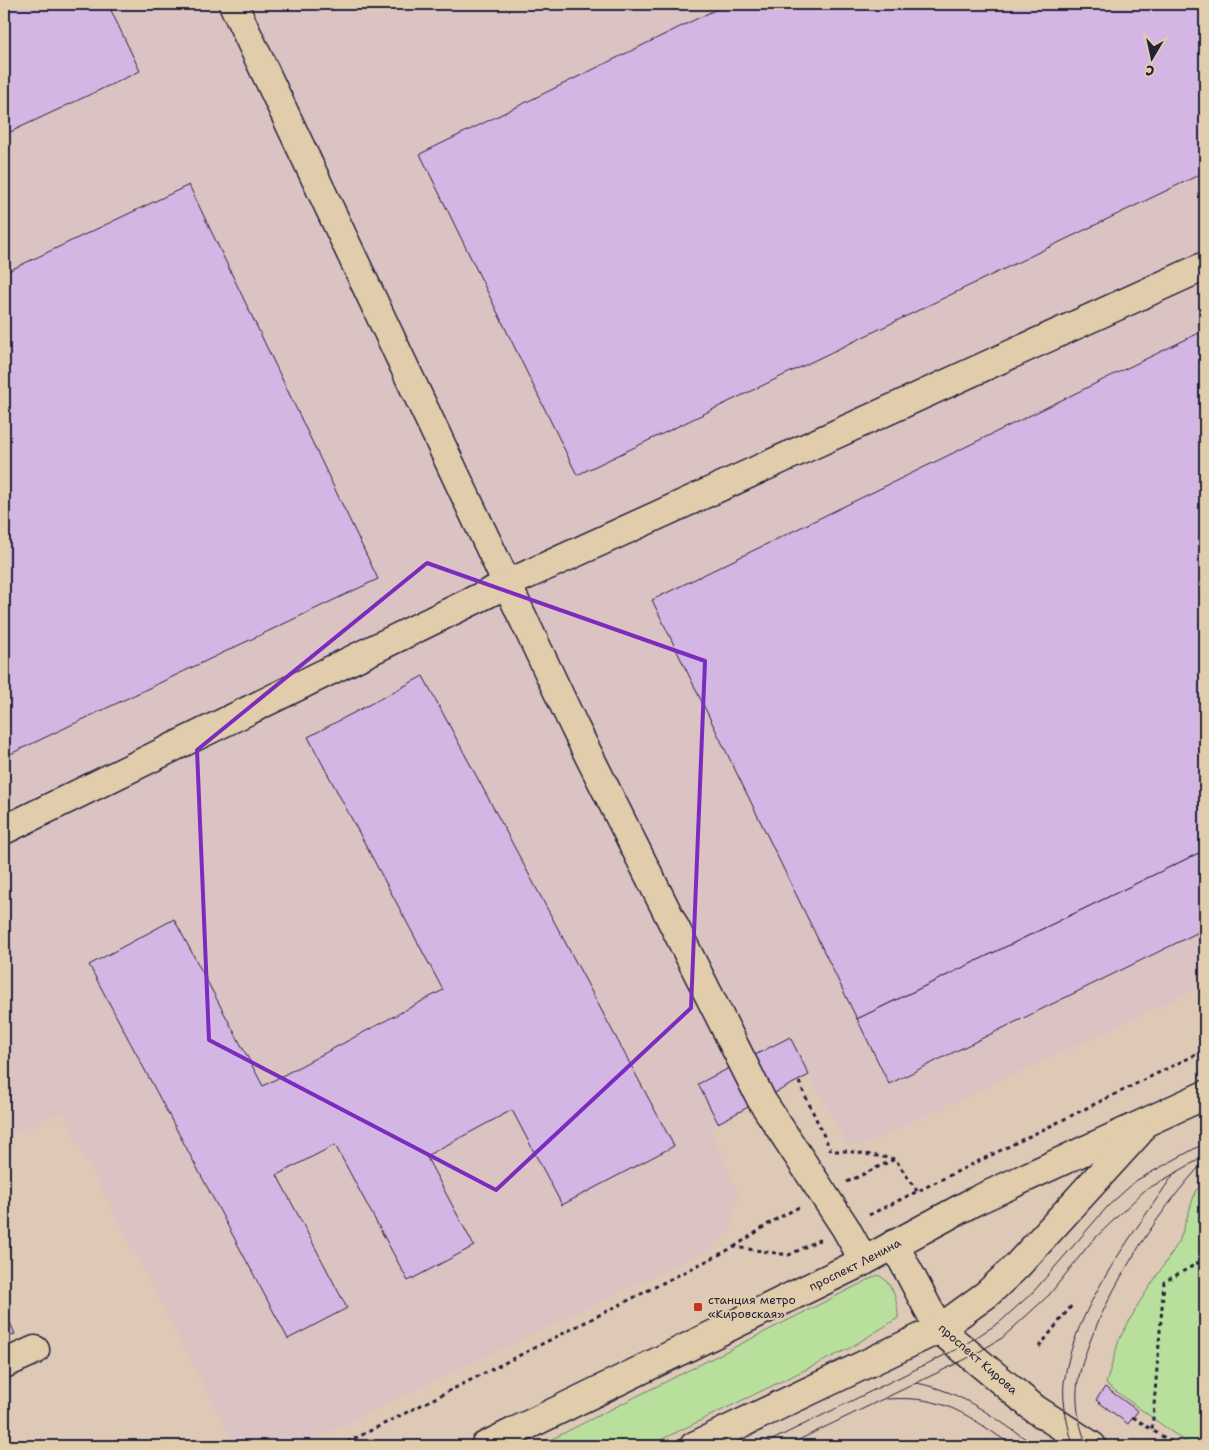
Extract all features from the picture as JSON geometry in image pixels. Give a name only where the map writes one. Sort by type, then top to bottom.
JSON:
[{"type":"street","points":[[233,4],[580,737],[762,1101],[845,1227],[864,1262]]},
{"type":"street","points":[[4,830],[507,584],[1205,266]]},
{"type":"street","name":"проспект Ленина","points":[[485,1446],[864,1262],[973,1202],[1205,1095]]},
{"type":"street","name":"проспект Ленина","points":[[694,1446],[939,1329],[987,1294],[1017,1266],[1146,1123]]},
{"type":"street","name":"проспект Кирова","points":[[894,1244],[939,1329],[1035,1409],[1092,1446]]},
{"type":"street","points":[[4,1364],[35,1350]]},
{"type":"path","points":[[734,1248],[789,1255],[1205,1050]]},
{"type":"path","points":[[799,1082],[831,1151],[847,1151],[896,1159],[917,1191]]},
{"type":"path","points":[[844,1184],[896,1159]]},
{"type":"path","points":[[340,1446],[734,1248],[773,1222],[806,1204]]},
{"type":"path","points":[[1152,1430],[1164,1282],[1205,1259]]},
{"type":"path","points":[[1039,1347],[1072,1305]]},
{"type":"path","points":[[1133,1418],[1178,1446]]},
{"type":"highlighted area","points":[[427,563],[705,661],[691,1008],[496,1190],[209,1040],[197,750]]},
{"type":"shaded area","points":[[4,4],[1205,4],[1205,985],[867,1143],[850,1147],[809,1076],[711,1129],[738,1194],[729,1232],[708,1250],[298,1446],[235,1446],[62,1112],[4,1138]]},
{"type":"green space","points":[[1205,1182],[1205,1446],[1191,1446],[1106,1384],[1119,1340],[1139,1303],[1179,1242],[1196,1190]]},
{"type":"green space","points":[[878,1275],[887,1282],[894,1293],[898,1318],[848,1349],[648,1446],[538,1446]]},
{"type":"building","points":[[4,4],[108,4],[140,71],[4,135]]},
{"type":"building","points":[[727,4],[1205,4],[1205,172],[577,475],[420,154]]},
{"type":"building","points":[[189,185],[378,579],[4,757],[4,273]]},
{"type":"building","points":[[1205,330],[1205,850],[857,1019],[652,600]]},
{"type":"building","points":[[423,676],[674,1146],[562,1205],[512,1110],[426,1156],[474,1246],[408,1281],[335,1145],[277,1175],[347,1308],[288,1339],[89,965],[174,919],[263,1086],[443,990],[308,737]]},
{"type":"building","points":[[1205,850],[1205,929],[889,1084],[857,1019]]},
{"type":"building","points":[[790,1037],[809,1075],[718,1123],[698,1084]]},
{"type":"building","points":[[4,1309],[15,1334],[4,1339]]},
{"type":"building","points":[[1105,1387],[1138,1411],[1128,1424],[1096,1400]]},
{"type":"tram line","points":[[760,1446],[961,1347],[1000,1322],[1034,1291],[1108,1206],[1137,1180],[1205,1143]]},
{"type":"tram line","points":[[786,1446],[972,1356],[1002,1338],[1049,1295],[1092,1241],[1144,1191],[1205,1156]]},
{"type":"tram line","points":[[1088,1446],[1079,1421],[1077,1402],[1079,1376],[1087,1349],[1113,1291],[1130,1261],[1167,1206],[1205,1161]]},
{"type":"tram line","points":[[1073,1446],[1067,1423],[1064,1383],[1070,1355],[1079,1328],[1107,1274],[1173,1175]]},
{"type":"tram line","points":[[916,1383],[933,1387],[964,1400],[1036,1446]]},
{"type":"tram line","points":[[887,1399],[925,1400],[954,1409],[968,1416],[1013,1446]]},
{"type":"place","name":"станция метро «Кировская»","points":[[698,1307]]}]
